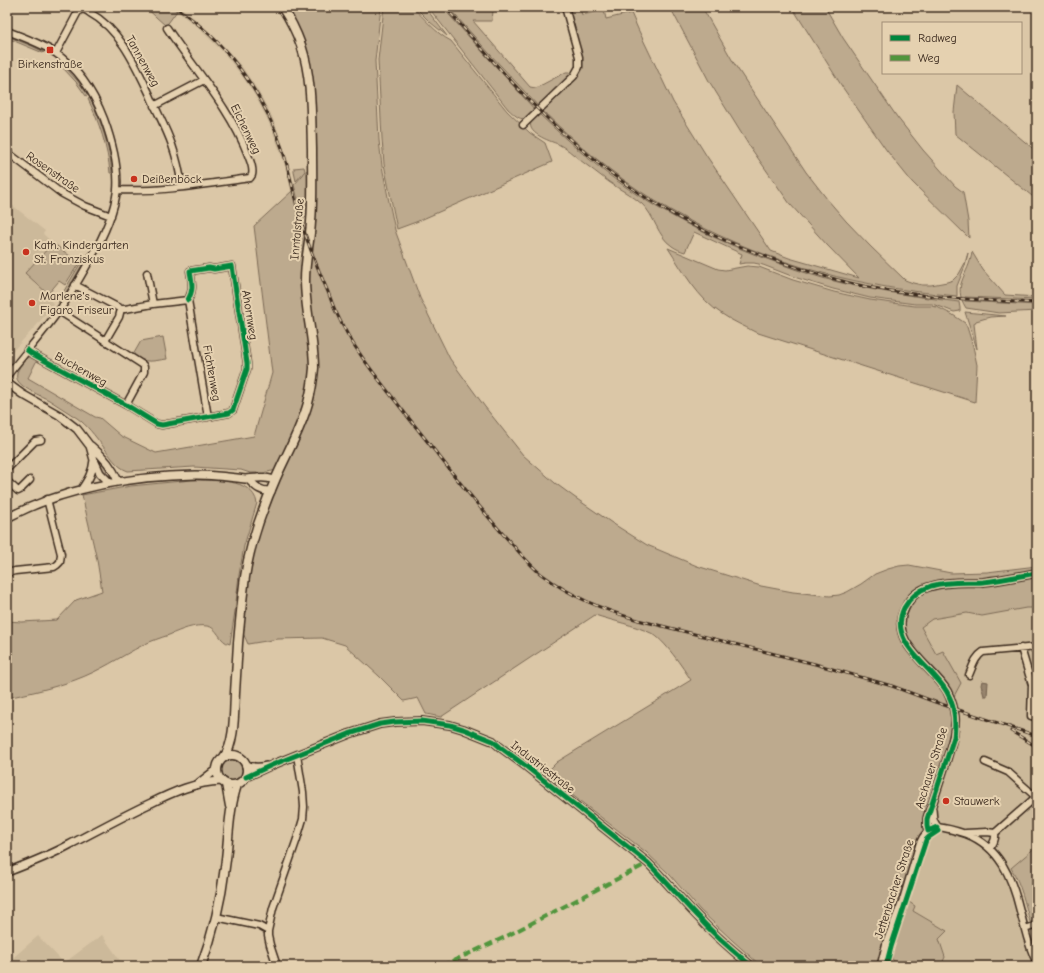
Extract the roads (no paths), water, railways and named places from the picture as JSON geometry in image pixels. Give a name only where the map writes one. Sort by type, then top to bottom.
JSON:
[{"type":"main road","name":"Inntalstraße","points":[[233,724],[238,642],[246,576],[251,550],[258,524],[275,480],[305,412],[313,380],[314,358],[305,287],[306,259],[311,222],[312,187],[310,90],[304,54],[299,39],[292,23],[282,7]]},
{"type":"main road","points":[[223,783],[232,786],[237,785],[246,777],[246,765],[236,753],[234,746],[233,724]]},
{"type":"main road","points":[[230,809],[223,783],[218,777],[216,769],[220,761],[227,753],[233,724]]},
{"type":"main road","points":[[224,757],[229,755],[238,756]]},
{"type":"main road","points":[[201,966],[216,917],[225,867],[230,809],[237,785]]},
{"type":"street","points":[[524,125],[574,76],[579,67],[580,60],[566,7]]},
{"type":"street","name":"Tannenweg","points":[[56,53],[79,10],[86,10],[103,21],[126,48],[154,106],[172,145],[178,165],[182,187]]},
{"type":"street","name":"Eichenweg","points":[[117,190],[155,190],[182,187],[250,178],[253,174],[248,157],[236,129],[225,110],[167,28]]},
{"type":"street","points":[[7,31],[33,41],[56,53],[67,62],[81,78],[96,101],[106,127],[113,152],[117,190],[111,216],[97,246],[75,285],[59,311],[7,376]]},
{"type":"street","points":[[154,106],[204,80]]},
{"type":"street","name":"Rosenstraße","points":[[7,152],[62,193],[85,206],[111,216]]},
{"type":"street","name":"Ahornweg","points":[[188,300],[192,293],[190,272],[209,268],[214,269],[232,266],[247,369],[232,412],[208,417]]},
{"type":"street","points":[[147,273],[153,304]]},
{"type":"street","points":[[75,285],[121,309],[188,300]]},
{"type":"street","name":"Fichtenweg","points":[[126,405],[157,424],[162,425],[208,417],[188,300]]},
{"type":"street","points":[[105,341],[119,317],[121,309]]},
{"type":"street","points":[[59,311],[143,365],[144,372],[126,405]]},
{"type":"street","name":"Buchenweg","points":[[27,350],[126,405]]},
{"type":"street","points":[[7,383],[22,394],[70,422],[85,438],[90,446],[100,473],[110,483]]},
{"type":"street","points":[[7,468],[35,441],[41,440]]},
{"type":"street","points":[[90,446],[100,453],[114,471],[118,481]]},
{"type":"street","points":[[82,489],[93,469],[94,460]]},
{"type":"street","points":[[7,518],[47,499],[118,481],[197,475],[248,479],[266,477],[275,480]]},
{"type":"street","points":[[248,479],[258,489],[264,500],[265,506]]},
{"type":"street","points":[[7,481],[18,491],[30,480]]},
{"type":"street","points":[[258,489],[271,491]]},
{"type":"street","points":[[7,573],[22,570],[52,568],[60,562],[61,554],[47,499]]},
{"type":"street","name":"Aschauer Straße","points":[[928,831],[927,819],[954,737],[954,712],[950,697],[944,686],[905,640],[901,629],[901,616],[903,610],[914,595],[930,586],[947,583],[983,582],[1037,573]]},
{"type":"street","points":[[969,675],[976,658],[983,652],[1037,647]]},
{"type":"street","points":[[1021,648],[1032,685],[1031,716],[1037,717]]},
{"type":"street","name":"Industriestraße","points":[[246,777],[297,755],[380,724],[422,721],[450,725],[463,729],[500,746],[648,863],[713,933],[751,966]]},
{"type":"street","points":[[278,966],[270,945],[268,931],[273,908],[303,819],[303,792],[297,755]]},
{"type":"street","points":[[963,833],[995,832],[1036,797],[1008,772],[985,762]]},
{"type":"street","name":"Industriestraße","points":[[246,765],[250,767],[261,767],[272,765]]},
{"type":"street","points":[[7,872],[67,846],[161,798],[197,784],[216,769]]},
{"type":"street","points":[[197,784],[223,783]]},
{"type":"street","name":"Aschauer Straße","points":[[932,806],[933,820],[937,827]]},
{"type":"street","points":[[937,827],[974,837],[990,848],[1000,859],[1009,878],[1020,909],[1031,950],[1037,963]]},
{"type":"street","name":"Jettenbacher Straße","points":[[881,966],[887,942],[904,898],[922,839],[928,831],[937,827]]},
{"type":"street","points":[[990,848],[994,844],[995,832]]},
{"type":"street","points":[[216,917],[259,926],[268,931]]},
{"type":"street","points":[[1025,928],[1037,924]]},
{"type":"railway","points":[[175,7],[193,20],[226,51],[253,87],[264,107],[282,148],[301,221],[313,257],[343,326],[364,360],[449,469],[495,525],[541,574],[587,602],[624,616],[815,664],[892,686],[1037,736]]},
{"type":"railway","points":[[445,7],[509,79],[561,131],[609,172],[659,206],[693,225],[727,241],[775,260],[856,285],[910,294],[974,300],[1037,303]]},
{"type":"railway","points":[[1011,731],[1037,747]]},
{"type":"place","name":"Birkenstraße","points":[[50,50]]},
{"type":"place","name":"Deißenböck","points":[[134,179]]},
{"type":"place","name":"Kath. Kindergarten St. Franziskus","points":[[26,252]]},
{"type":"place","name":"Marlene's Figaro Friseur","points":[[32,303]]},
{"type":"place","name":"Stauwerk","points":[[946,801]]}]
